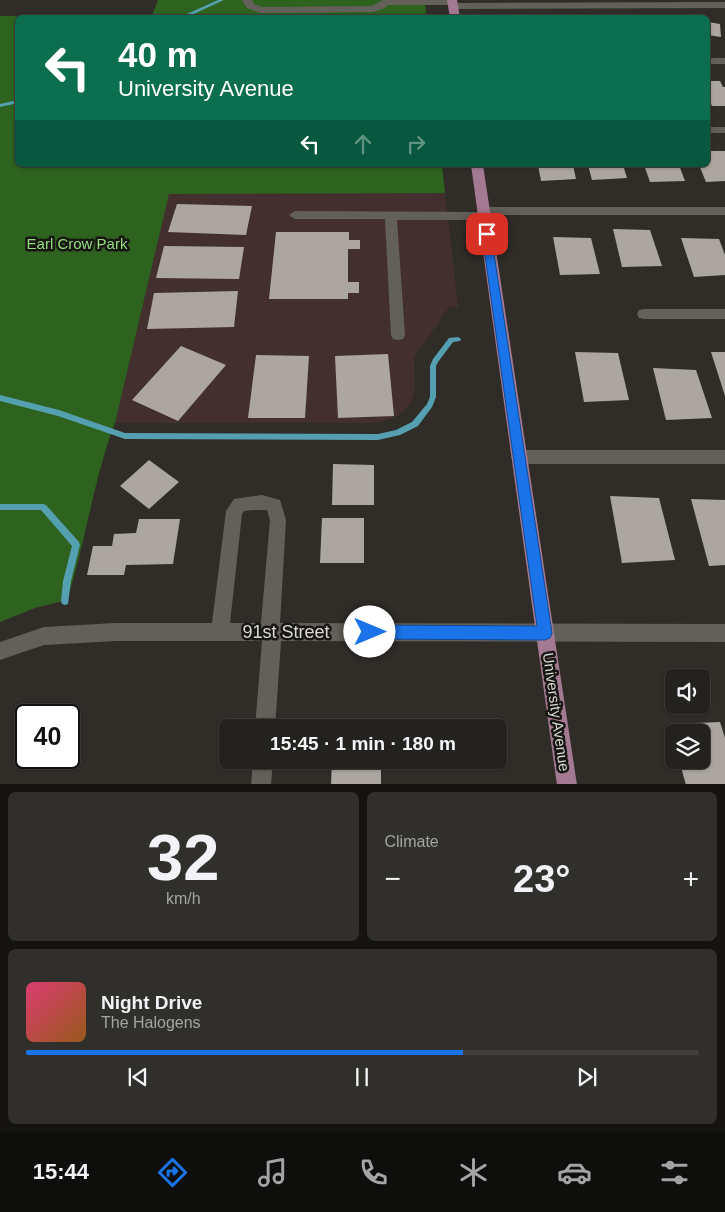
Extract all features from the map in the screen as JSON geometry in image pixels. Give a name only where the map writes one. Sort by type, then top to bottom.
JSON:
[{"type":"main road","name":"University Avenue","points":[[476,167],[567,784]]},
{"type":"street","points":[[247,0],[250,6],[261,10],[373,9],[385,3]]},
{"type":"street","points":[[255,0],[263,6],[385,3],[725,5]]},
{"type":"street","points":[[710,61],[725,61]]},
{"type":"street","points":[[710,130],[725,130]]},
{"type":"street","points":[[295,215],[725,211]]},
{"type":"street","points":[[391,215],[398,335]]},
{"type":"street","points":[[644,314],[725,314]]},
{"type":"street","points":[[519,457],[725,457]]},
{"type":"street","points":[[220,632],[234,512],[240,504],[268,503],[274,505],[278,520],[266,719]]},
{"type":"street","name":"91st Street","points":[[0,651],[44,636],[116,632],[725,632]]},
{"type":"street","points":[[261,784],[262,769]]},
{"type":"shaded area","points":[[169,193],[445,193],[458,307],[449,307],[414,358],[415,391],[404,411],[393,418],[376,423],[115,423]]},
{"type":"green space","name":"Earl Crow Park","points":[[158,0],[425,0],[426,15],[152,15]]},
{"type":"green space","name":"Earl Crow Park","points":[[0,16],[15,16],[15,167],[442,167],[445,193],[169,194],[115,423],[95,489],[67,600],[35,608],[0,622]]},
{"type":"building","points":[[710,22],[720,24],[721,37],[710,35]]},
{"type":"building","points":[[710,81],[720,81],[723,87],[725,87],[725,106],[712,106],[710,102]]},
{"type":"building","points":[[710,151],[725,151],[725,181],[706,182],[700,167],[710,167]]},
{"type":"building","points":[[538,167],[573,167],[576,179],[541,181]]},
{"type":"building","points":[[589,167],[624,167],[627,178],[592,180]]},
{"type":"building","points":[[645,167],[680,167],[685,181],[650,182]]},
{"type":"building","points":[[177,204],[252,206],[246,235],[168,232]]},
{"type":"building","points":[[613,229],[650,230],[662,266],[622,267]]},
{"type":"building","points":[[276,232],[349,232],[349,240],[360,240],[360,249],[348,249],[348,282],[359,282],[359,293],[348,293],[348,299],[269,299]]},
{"type":"building","points":[[553,237],[591,238],[600,274],[560,275]]},
{"type":"building","points":[[681,238],[719,239],[725,255],[725,275],[694,277]]},
{"type":"building","points":[[164,246],[244,247],[239,279],[156,278]]},
{"type":"building","points":[[238,291],[234,327],[147,329],[154,293]]},
{"type":"building","points":[[181,346],[226,365],[178,421],[132,400]]},
{"type":"building","points":[[575,352],[618,353],[629,400],[584,402]]},
{"type":"building","points":[[711,352],[725,352],[725,396]]},
{"type":"building","points":[[388,354],[394,416],[338,418],[335,356]]},
{"type":"building","points":[[256,355],[309,356],[305,418],[248,418]]},
{"type":"building","points":[[653,368],[696,370],[712,418],[666,420]]},
{"type":"building","points":[[149,460],[179,482],[149,509],[120,486]]},
{"type":"building","points":[[333,464],[374,465],[374,505],[332,505]]},
{"type":"building","points":[[610,496],[659,498],[675,560],[622,563]]},
{"type":"building","points":[[691,499],[725,500],[725,565],[709,566]]},
{"type":"building","points":[[322,518],[364,518],[364,563],[320,563]]},
{"type":"building","points":[[139,519],[180,519],[173,564],[126,565],[124,575],[87,575],[93,546],[112,546],[114,534],[136,533]]},
{"type":"building","points":[[720,722],[725,738],[725,784],[686,784],[682,769],[710,769],[710,724],[670,724]]},
{"type":"building","points":[[332,769],[381,769],[381,784],[331,784]]},
{"type":"waterway","points":[[187,15],[222,0]]},
{"type":"waterway","points":[[0,106],[15,102]]},
{"type":"waterway","points":[[0,398],[59,413],[125,436],[378,437],[397,433],[415,424],[430,405],[433,397],[433,366],[435,361],[451,340],[458,339]]},
{"type":"waterway","points":[[0,507],[43,507],[76,545],[67,581],[65,601]]},
{"type":"route","points":[[370,632],[545,633],[487,234]]}]
